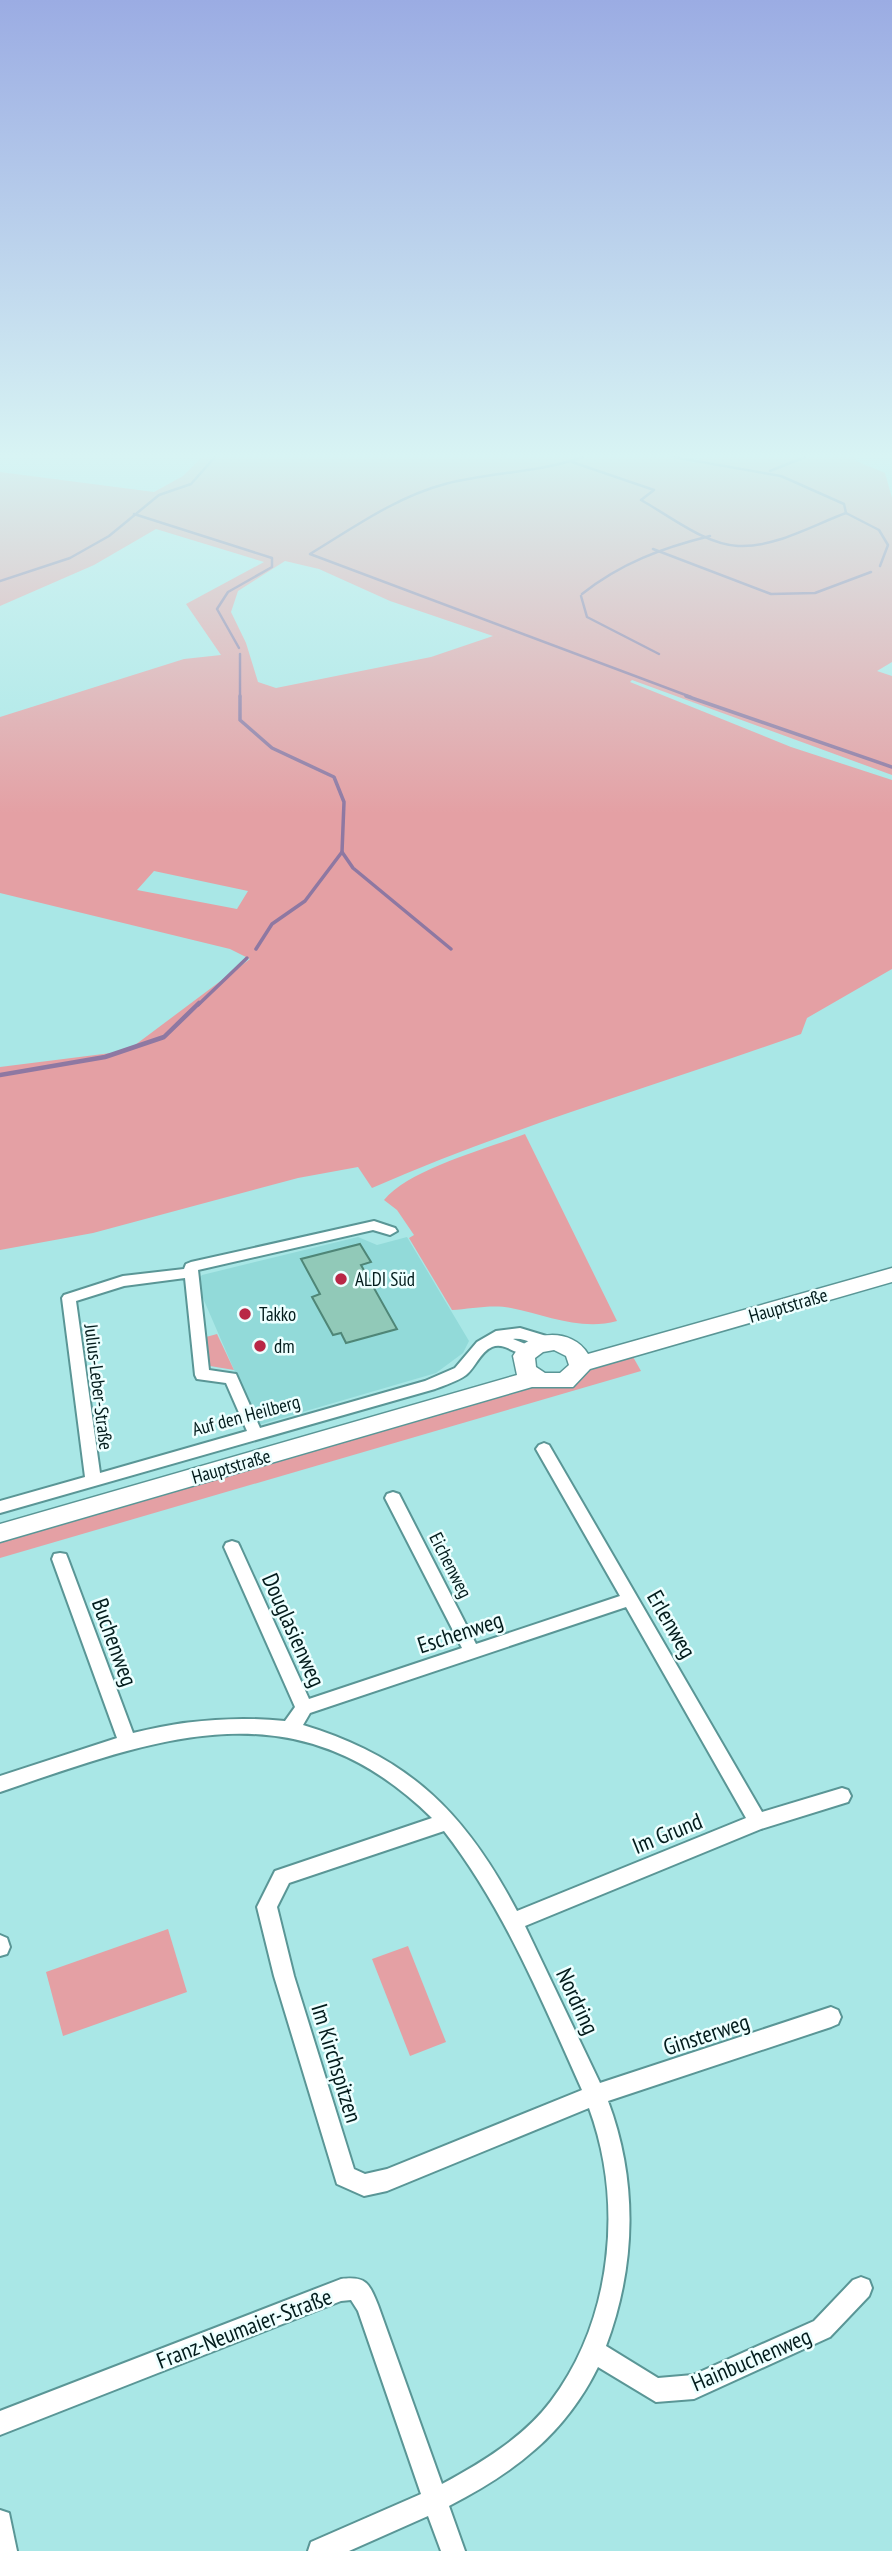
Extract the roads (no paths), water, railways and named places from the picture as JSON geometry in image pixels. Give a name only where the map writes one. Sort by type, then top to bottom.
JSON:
[{"type":"street","points":[[255,1433],[231,1377],[202,1375],[191,1267],[374,1225],[390,1231]]},
{"type":"street","name":"Julius-Leber-Straße","points":[[93,1480],[69,1298],[123,1282],[191,1273]]},
{"type":"street","name":"Hauptstraße","points":[[0,1533],[462,1399],[533,1359],[552,1383],[565,1381],[578,1372],[577,1357],[643,1345],[892,1275]]},
{"type":"street","points":[[491,1340],[510,1332],[533,1359]]},
{"type":"street","points":[[491,1340],[510,1343],[533,1359]]},
{"type":"street","name":"Auf den Heilberg","points":[[0,1507],[449,1378],[469,1364],[491,1340]]},
{"type":"street","points":[[533,1359],[560,1343],[577,1357]]},
{"type":"street","name":"Erlenweg","points":[[544,1449],[758,1822]]},
{"type":"street","name":"Eichenweg","points":[[393,1498],[472,1652]]},
{"type":"street","name":"Douglasienweg","points":[[232,1547],[304,1708],[290,1729]]},
{"type":"street","name":"Buchenweg","points":[[60,1559],[127,1741]]},
{"type":"street","name":"Eschenweg","points":[[304,1708],[631,1599]]},
{"type":"street","name":"Nordring","points":[[0,1784],[127,1741],[161,1733],[224,1726],[290,1729],[361,1755],[409,1783],[449,1821],[473,1852],[513,1922],[595,2095],[614,2158],[620,2241],[612,2291],[580,2379],[557,2412],[529,2441],[482,2474],[436,2499],[320,2551]]},
{"type":"street","name":"Im Grund","points":[[513,1922],[758,1822],[842,1796]]},
{"type":"street","name":"Im Kirchspitzen","points":[[449,1821],[282,1877],[267,1907],[284,1976],[345,2176],[364,2185],[387,2180],[595,2095]]},
{"type":"street","name":"Ginsterweg","points":[[595,2095],[831,2017]]},
{"type":"street","name":"Franz-Neumaier-Straße","points":[[0,2423],[341,2290],[357,2288],[367,2305],[436,2499]]},
{"type":"street","name":"Hainbuchenweg","points":[[592,2350],[656,2390],[694,2387],[822,2329],[861,2288]]},
{"type":"street","points":[[436,2499],[453,2551]]},
{"type":"street","points":[[0,2522],[5,2551]]},
{"type":"waterway","points":[[0,581],[15,576]]},
{"type":"waterway","points":[[239,648],[217,609],[228,592],[256,576]]},
{"type":"waterway","points":[[369,576],[691,697]]},
{"type":"waterway","points":[[582,594],[609,576]]},
{"type":"waterway","points":[[724,576],[771,594],[815,593],[860,576]]},
{"type":"waterway","points":[[581,596],[587,617],[659,654]]},
{"type":"waterway","points":[[240,654],[240,720],[272,748],[334,777],[344,802],[342,852]]},
{"type":"waterway","points":[[686,696],[892,767]]},
{"type":"waterway","points":[[256,949],[272,924],[305,901],[342,852]]},
{"type":"waterway","points":[[342,852],[353,868],[451,949]]},
{"type":"waterway","points":[[198,1005],[247,958]]},
{"type":"waterway","points":[[0,1075],[105,1057],[164,1037],[199,1003]]},
{"type":"place","name":"ALDI Süd","points":[[341,1279]]},
{"type":"place","name":"Takko","points":[[245,1314]]},
{"type":"place","name":"dm","points":[[260,1346]]}]
